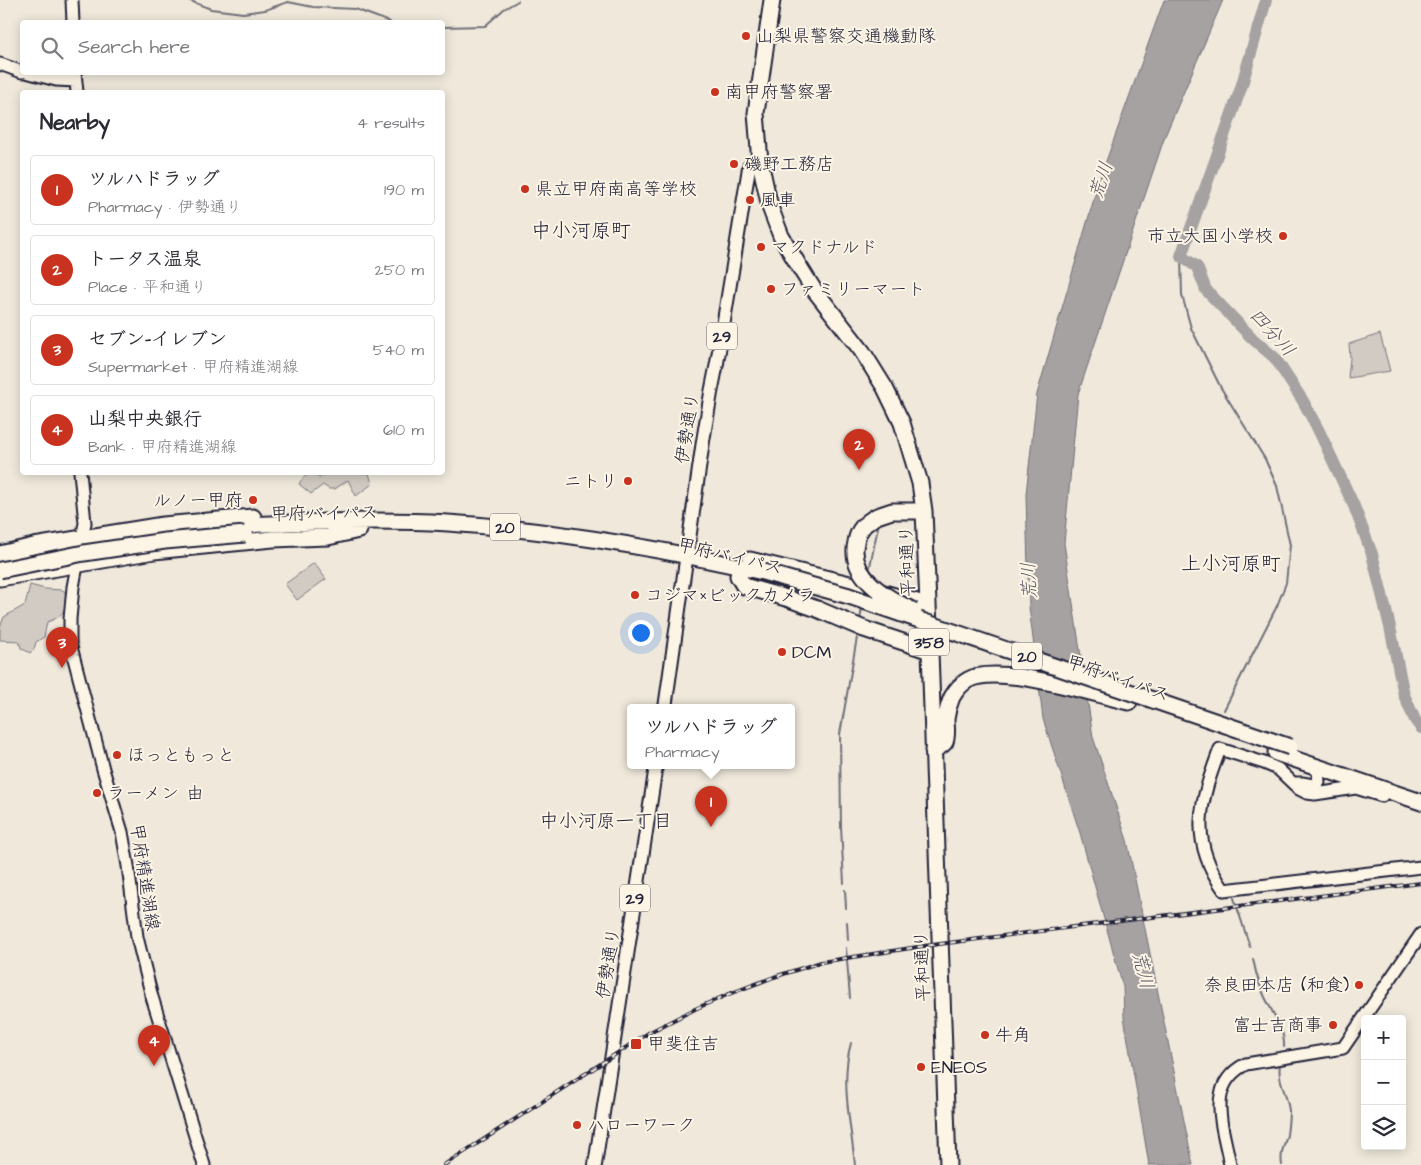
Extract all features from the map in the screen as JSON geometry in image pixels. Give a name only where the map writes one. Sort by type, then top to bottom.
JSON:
[{"type":"highway","name":"平和通り","points":[[772,0],[756,112],[760,162],[770,207],[791,254],[812,288],[862,351],[875,371],[902,423],[920,483],[924,510],[930,651],[948,1165]]},
{"type":"highway","points":[[924,510],[892,511],[876,516],[866,522],[858,533],[855,546],[856,564],[867,580],[905,606],[951,626],[1001,642],[1008,650]]},
{"type":"highway","points":[[0,554],[82,537],[163,525],[272,516],[323,514],[353,525]]},
{"type":"highway","points":[[0,578],[154,551],[273,539],[328,537],[353,525]]},
{"type":"highway","name":"甲府バイパス","points":[[0,561],[86,543],[163,532],[353,525],[498,536],[690,558],[761,577],[848,596],[1008,650],[1420,798]]},
{"type":"highway","name":"甲府バイパス","points":[[0,570],[84,553],[244,529]]},
{"type":"highway","points":[[690,558],[707,551],[858,586],[928,605]]},
{"type":"highway","name":"甲府バイパス","points":[[690,558],[738,576],[761,577],[1129,702],[1283,750],[1314,766],[1420,798]]},
{"type":"highway","points":[[738,576],[744,586],[786,598],[864,629],[930,651]]},
{"type":"highway","points":[[933,750],[944,743],[946,739],[948,705],[959,687],[968,680],[984,676],[1003,675],[1041,681],[1129,702]]},
{"type":"main road","name":"伊勢通り","points":[[666,704],[690,558],[710,393],[718,363],[749,167],[760,162]]},
{"type":"main road","name":"伊勢通り","points":[[595,1165],[656,769]]},
{"type":"street","points":[[72,0],[73,20]]},
{"type":"street","points":[[0,64],[20,71]]},
{"type":"street","points":[[36,75],[76,82]]},
{"type":"street","name":"甲府精進湖線","points":[[80,475],[84,523],[70,619],[70,643],[103,769],[122,832],[137,937],[152,997],[204,1165]]},
{"type":"street","points":[[1420,798],[1396,800],[1356,788],[1315,794],[1308,793],[1293,783],[1278,769],[1264,762],[1220,749],[1204,794],[1201,810],[1201,828],[1208,859],[1216,879],[1224,890],[1421,867]]},
{"type":"street","points":[[1293,783],[1313,785],[1319,782],[1314,766]]},
{"type":"street","points":[[1230,1165],[1220,1112],[1220,1096],[1224,1083],[1230,1075],[1246,1064],[1343,1048],[1421,934]]},
{"type":"shaded area","points":[[1380,334],[1390,371],[1348,378],[1349,344]]},
{"type":"shaded area","points":[[308,475],[316,475],[319,478],[325,475],[370,475],[372,484],[356,496],[348,480],[335,489],[329,489],[323,485],[311,494],[299,484]]},
{"type":"shaded area","points":[[314,563],[326,579],[297,600],[285,584]]},
{"type":"shaded area","points":[[30,585],[45,589],[63,590],[68,597],[62,614],[47,622],[44,637],[36,642],[34,649],[30,653],[21,648],[19,641],[0,640],[0,627],[4,617],[25,605]]},
{"type":"water","name":"荒川","points":[[1164,0],[1223,0],[1165,136],[1078,394],[1064,543],[1093,737],[1127,840],[1193,1165],[1149,1165],[1124,1017],[1123,987],[1080,833],[1043,719],[1029,607],[1026,494],[1037,394],[1100,178]]},
{"type":"waterway","points":[[188,0],[211,9],[243,13],[265,10],[288,2],[313,7],[355,9],[385,20]]},
{"type":"waterway","name":"四分川","points":[[1266,0],[1241,88],[1181,256],[1197,267],[1206,290],[1253,339],[1275,358],[1303,401],[1319,431],[1354,506],[1372,554],[1404,695],[1415,720],[1421,728]]},
{"type":"waterway","points":[[445,27],[485,26],[504,9],[518,1]]},
{"type":"waterway","points":[[1181,256],[1182,295],[1191,328],[1221,388],[1265,459],[1277,486],[1290,545],[1286,583],[1277,606],[1224,710]]},
{"type":"waterway","points":[[869,571],[879,522]]},
{"type":"waterway","points":[[860,620],[862,608]]},
{"type":"waterway","points":[[844,883],[840,734],[858,632]]},
{"type":"waterway","points":[[845,890],[846,908]]},
{"type":"waterway","points":[[1233,895],[1250,947]]},
{"type":"waterway","points":[[847,922],[848,940]]},
{"type":"waterway","points":[[846,948],[850,998]]},
{"type":"waterway","points":[[1253,959],[1262,990],[1282,1031],[1284,1047]]},
{"type":"waterway","points":[[851,1043],[846,1073],[846,1088],[855,1165]]},
{"type":"waterway","points":[[1280,1065],[1281,1082],[1289,1111],[1287,1135],[1282,1153],[1282,1165]]},
{"type":"railway","points":[[444,1165],[650,1032],[729,994],[821,962],[924,946],[1421,883]]},
{"type":"place","name":"山梨県警察交通機動隊","points":[[746,36]]},
{"type":"place","name":"南甲府警察署","points":[[715,92]]},
{"type":"place","name":"磯野工務店","points":[[734,164]]},
{"type":"place","name":"県立甲府南高等学校","points":[[525,189]]},
{"type":"place","name":"風車","points":[[750,200]]},
{"type":"place","name":"市立大国小学校","points":[[1283,236]]},
{"type":"place","name":"マクドナルド","points":[[761,247]]},
{"type":"place","name":"ファミリーマート","points":[[771,289]]},
{"type":"place","name":"トータス温泉","points":[[859,470]]},
{"type":"place","name":"ニトリ","points":[[628,481]]},
{"type":"place","name":"ルノー甲府","points":[[253,500]]},
{"type":"place","name":"コジマ×ビックカメラ","points":[[635,595]]},
{"type":"place","name":"DCM","points":[[782,652]]},
{"type":"place","name":"セブン-イレブン","points":[[62,668]]},
{"type":"place","name":"ほっともっと","points":[[117,755]]},
{"type":"place","name":"ラーメン 由","points":[[97,793]]},
{"type":"place","name":"ツルハドラッグ","points":[[711,827]]},
{"type":"place","name":"奈良田本店 (和食)","points":[[1359,985]]},
{"type":"place","name":"富士吉商事","points":[[1333,1025]]},
{"type":"place","name":"牛角","points":[[985,1035]]},
{"type":"place","name":"甲斐住吉","points":[[636,1044]]},
{"type":"place","name":"山梨中央銀行","points":[[154,1066]]},
{"type":"place","name":"ENEOS","points":[[921,1067]]},
{"type":"place","name":"ハローワーク","points":[[577,1125]]},
{"type":"district","name":"中小河原町","points":[[581,230]]},
{"type":"district","name":"上小河原町","points":[[1231,563]]},
{"type":"district","name":"中小河原一丁目","points":[[606,820]]}]
